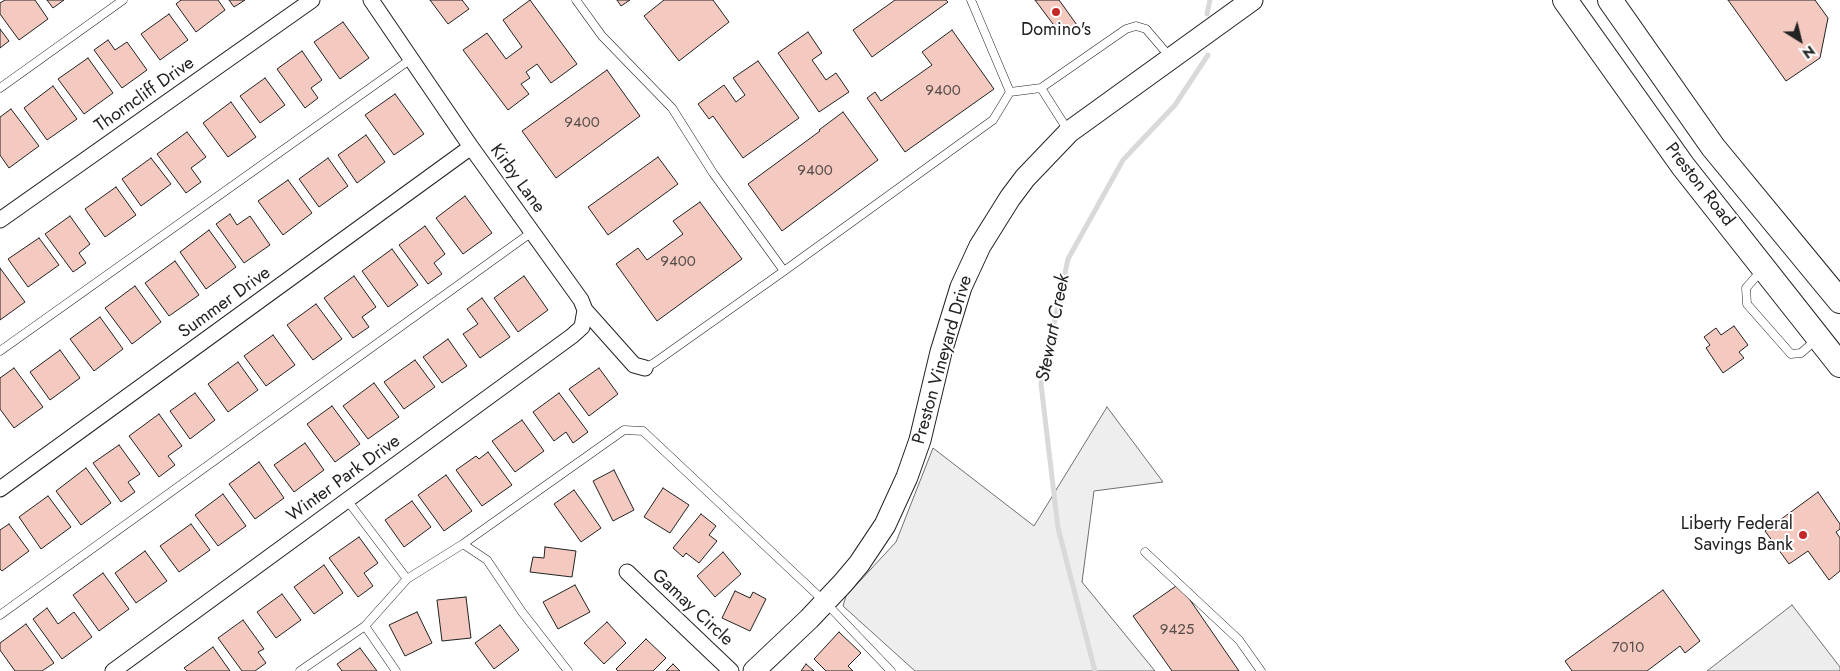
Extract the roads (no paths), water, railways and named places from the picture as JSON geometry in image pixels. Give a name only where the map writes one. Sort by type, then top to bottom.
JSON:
[{"type":"main road","name":"Preston Road","points":[[1565,0],[1683,166],[1840,365]]},
{"type":"main road","name":"Preston Road","points":[[1610,0],[1708,139],[1840,301]]},
{"type":"main road","points":[[1739,237],[1768,212]]},
{"type":"main road","points":[[1760,263],[1785,233]]},
{"type":"street","name":"Thorncliff Drive","points":[[0,220],[312,0]]},
{"type":"street","name":"Kirby Lane","points":[[371,0],[471,147],[581,300],[584,310],[634,365],[644,368]]},
{"type":"street","name":"Preston Vineyard Drive","points":[[754,671],[825,602],[859,564],[885,525],[896,503],[920,440],[941,352],[961,287],[992,225],[1025,178],[1068,132],[1252,0]]},
{"type":"street","name":"Summer Drive","points":[[0,490],[471,147]]},
{"type":"street","name":"Winter Park Drive","points":[[113,671],[572,336],[582,327],[584,310]]},
{"type":"street","name":"Gamay Circle","points":[[627,572],[731,671]]},
{"type":"lane","points":[[0,88],[123,0]]},
{"type":"lane","points":[[576,0],[602,36],[672,108],[713,173],[784,271]]},
{"type":"lane","points":[[971,0],[1010,92]]},
{"type":"lane","points":[[1010,92],[1041,88],[1126,29],[1136,26],[1146,29],[1171,58]]},
{"type":"lane","points":[[0,351],[411,59]]},
{"type":"lane","points":[[1041,88],[1068,132]]},
{"type":"lane","points":[[644,368],[654,364],[993,120],[1010,92]]},
{"type":"lane","points":[[0,616],[532,232]]},
{"type":"lane","points":[[1760,263],[1746,288],[1747,304],[1791,354],[1801,353],[1818,338]]},
{"type":"lane","points":[[300,671],[365,626],[407,580],[463,544],[624,430],[643,431],[825,602],[891,671]]},
{"type":"lane","points":[[347,500],[407,580]]},
{"type":"lane","points":[[463,544],[487,560],[522,612],[568,671]]},
{"type":"lane","points":[[1145,552],[1239,640],[1261,671]]},
{"type":"lane","points":[[365,626],[396,671]]},
{"type":"waterway","name":"Stewart Creek","points":[[1207,14],[1210,0]]},
{"type":"waterway","name":"Stewart Creek","points":[[1095,671],[1058,528],[1041,384],[1068,259],[1123,160],[1175,105],[1208,55]]},
{"type":"place","name":"Domino's","points":[[1056,12]]},
{"type":"place","name":"Liberty Federal Savings Bank","points":[[1803,535]]}]
